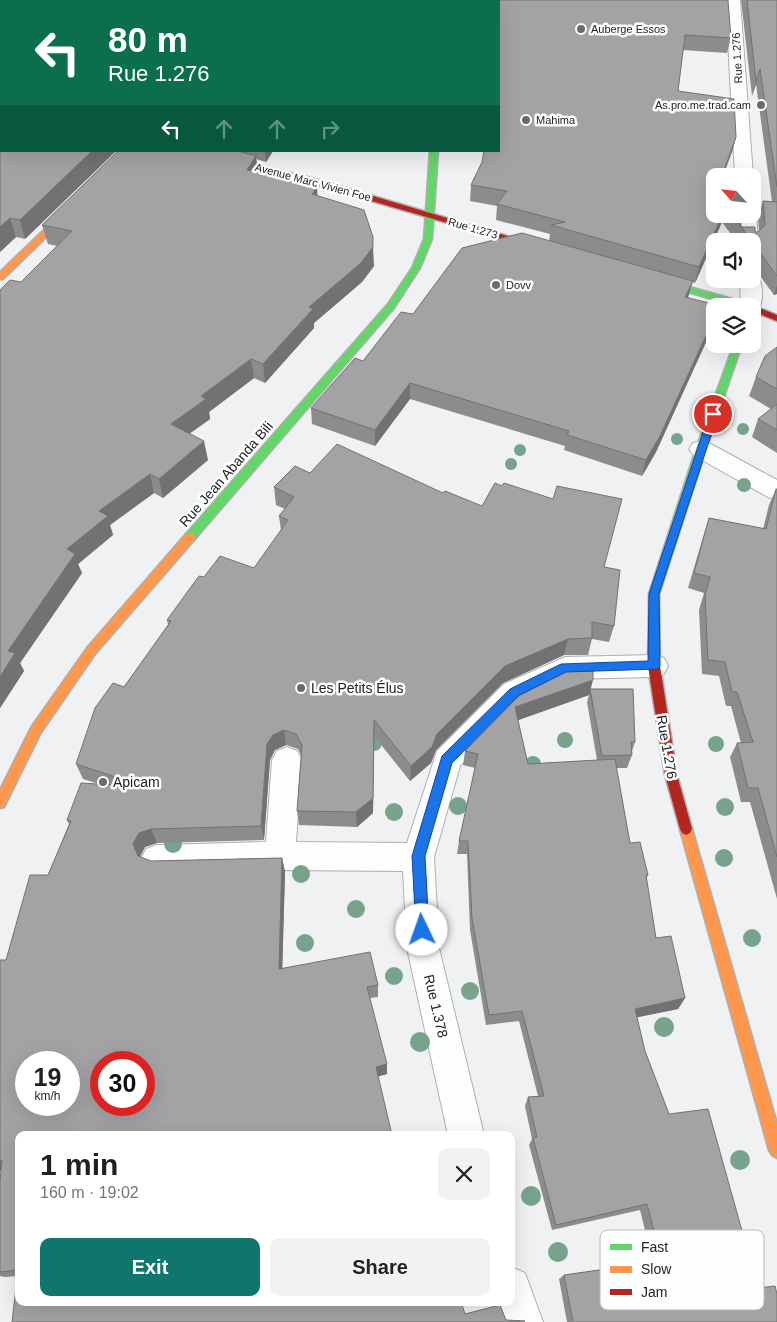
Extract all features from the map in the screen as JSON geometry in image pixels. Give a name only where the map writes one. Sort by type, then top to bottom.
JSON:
[{"type":"main road","name":"Avenue Marc Vivien Foe","points":[[199,152],[323,184],[430,216]]},
{"type":"main road","name":"Rue Jean Abanda Bili","points":[[0,803],[36,730],[91,651],[391,306],[416,268],[428,239],[434,152]]},
{"type":"main road","points":[[0,277],[82,198]]},
{"type":"main road","name":"Rue 1.273","points":[[430,216],[555,252]]},
{"type":"main road","points":[[641,276],[719,298]]},
{"type":"main road","points":[[761,311],[777,318]]},
{"type":"main road","name":"Rue 1.276","points":[[735,353],[701,449],[654,594],[654,666],[671,775],[777,1150]]},
{"type":"street","name":"Rue 1.276","points":[[733,0],[744,168]]},
{"type":"street","points":[[701,449],[777,491]]},
{"type":"street","name":"Rue 1.378","points":[[465,1131],[423,948],[418,856],[447,760],[514,692],[565,668],[654,666]]},
{"type":"street","points":[[280,856],[287,760]]},
{"type":"street","points":[[156,858],[418,856]]},
{"type":"street","points":[[515,1300],[522,1322]]},
{"type":"building","points":[[500,0],[728,0],[731,38],[685,35],[678,91],[734,99],[736,137],[725,168],[706,168],[706,223],[719,223],[714,233],[706,233],[706,252],[699,267],[551,225],[565,222],[497,204],[507,191],[471,185],[482,162],[484,152],[500,152]]},
{"type":"building","points":[[747,0],[777,0],[777,187],[760,69],[756,81]]},
{"type":"building","points":[[0,152],[91,152],[20,220],[10,218],[0,227]]},
{"type":"building","points":[[117,152],[242,152],[256,156],[247,170],[286,177],[284,180],[317,187],[312,194],[364,210],[373,237],[373,247],[361,263],[309,307],[313,309],[263,364],[251,359],[201,396],[206,399],[171,424],[204,441],[159,479],[150,474],[99,511],[108,516],[67,549],[75,554],[8,651],[15,653],[0,677],[0,290],[10,280],[21,282],[72,231],[42,225]]},
{"type":"building","points":[[763,201],[777,202],[777,276],[761,254],[761,233],[745,233],[741,227],[755,227],[755,232],[758,232],[765,225]]},
{"type":"building","points":[[522,233],[693,281],[685,297],[706,302],[706,336],[660,436],[646,460],[567,435],[569,431],[410,383],[375,430],[311,408],[355,358],[363,361],[401,312],[413,314],[462,248]]},
{"type":"building","points":[[777,347],[777,389],[756,377],[765,356]]},
{"type":"building","points":[[777,404],[777,430],[758,419]]},
{"type":"building","points":[[337,444],[443,493],[445,491],[482,506],[495,483],[502,486],[504,483],[553,499],[557,486],[622,499],[604,567],[620,570],[614,626],[592,622],[592,638],[568,639],[505,666],[437,734],[432,747],[411,766],[374,720],[373,798],[356,812],[297,811],[302,745],[296,734],[284,730],[273,735],[267,744],[261,826],[151,829],[139,833],[133,844],[138,856],[151,861],[282,858],[279,969],[370,952],[378,985],[367,987],[387,1064],[376,1067],[391,1131],[15,1131],[15,1270],[0,1272],[0,1181],[2,1160],[0,1161],[0,960],[6,960],[30,875],[48,875],[71,821],[67,820],[81,783],[133,786],[134,783],[76,764],[95,708],[113,683],[124,687],[171,621],[167,620],[199,576],[204,577],[220,556],[254,568],[288,520],[279,516],[294,497],[274,487],[295,466],[310,473]]},
{"type":"building","points":[[776,489],[777,857],[758,788],[748,788],[737,743],[753,742],[737,692],[732,692],[725,662],[708,660],[705,595],[710,577],[694,573],[709,518],[766,529]]},
{"type":"building","points":[[593,665],[593,680],[515,707],[528,764],[615,759],[630,843],[640,842],[648,875],[646,875],[656,938],[671,936],[685,998],[635,1009],[645,1051],[669,1114],[708,1109],[742,1230],[654,1230],[647,1204],[556,1225],[533,1138],[537,1137],[528,1097],[544,1096],[522,1011],[489,1015],[472,918],[468,841],[459,841],[478,754],[465,751],[528,687],[572,666]]},
{"type":"building","points":[[590,689],[633,689],[635,742],[631,742],[632,755],[602,756]]},
{"type":"building","points":[[600,1270],[600,1310],[764,1310],[764,1287],[775,1286],[777,1294],[777,1322],[573,1322],[564,1275]]},
{"type":"building","points":[[15,1296],[15,1306],[462,1306],[465,1314],[500,1306],[506,1320],[525,1321],[12,1322]]},
{"type":"traffic: fast","points":[[190,537],[391,306],[416,268],[428,239],[434,152]]},
{"type":"traffic: fast","points":[[654,280],[718,298]]},
{"type":"traffic: fast","points":[[654,611],[654,594],[701,449],[735,353]]},
{"type":"traffic: slow","points":[[0,277],[71,209]]},
{"type":"traffic: slow","points":[[0,803],[36,730],[91,651],[190,537]]},
{"type":"traffic: slow","points":[[686,829],[777,1150]]},
{"type":"traffic: jam","points":[[199,152],[323,184],[540,247]]},
{"type":"traffic: jam","points":[[761,312],[777,318]]},
{"type":"traffic: jam","points":[[654,611],[654,666],[671,775],[686,829]]},
{"type":"place","name":"Auberge Essos","points":[[581,29]]},
{"type":"place","name":"As.pro.me.trad.cam","points":[[761,105]]},
{"type":"place","name":"Mahima","points":[[526,120]]},
{"type":"place","name":"Dovv","points":[[496,285]]},
{"type":"place","name":"Les Petits Élus","points":[[301,688]]},
{"type":"place","name":"Apicam","points":[[103,782]]},
{"type":"route","points":[[422,930],[418,856],[447,760],[514,692],[565,668],[654,666],[654,594],[713,414]]}]
